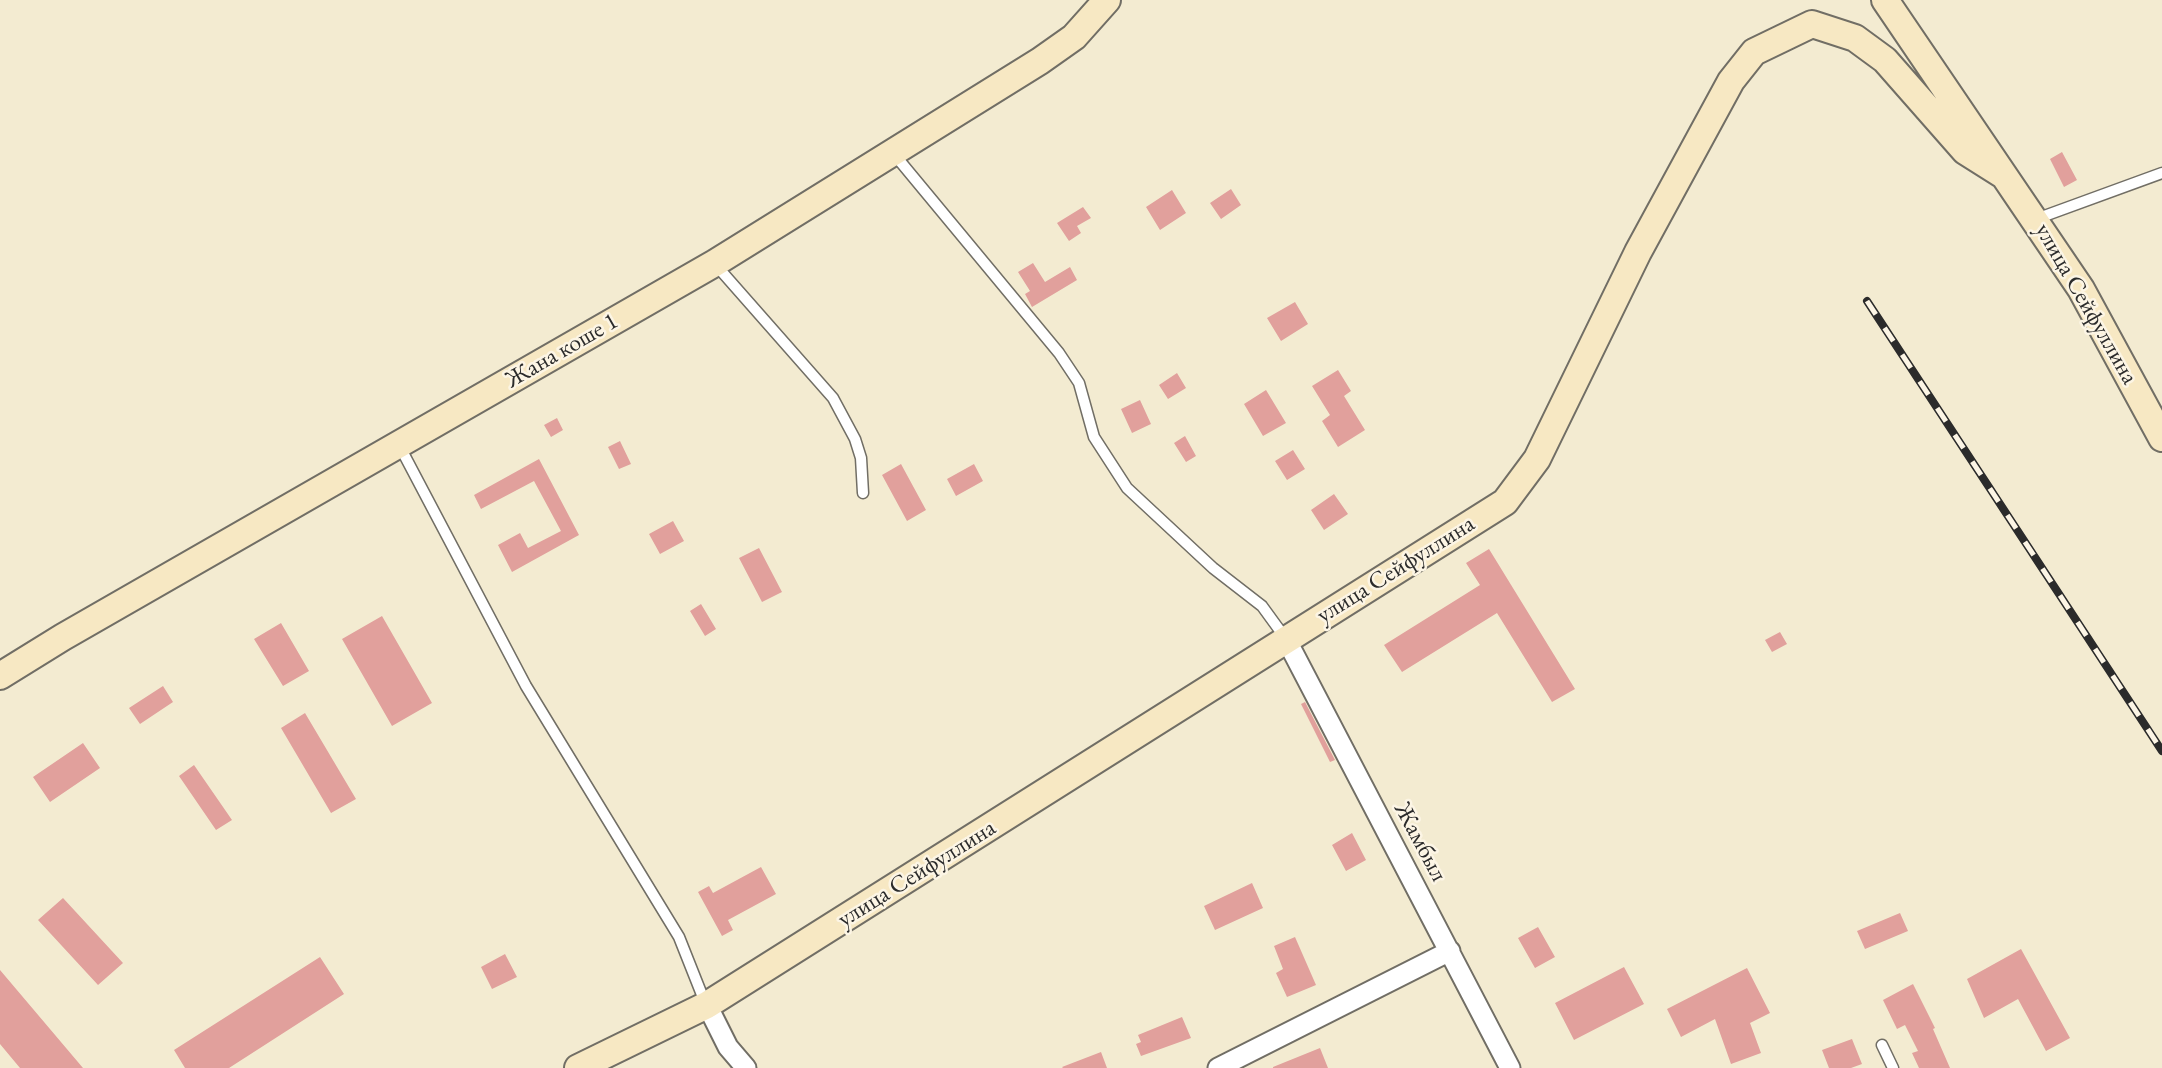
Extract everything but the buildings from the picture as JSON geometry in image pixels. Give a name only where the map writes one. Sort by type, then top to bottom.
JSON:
[{"type":"street","name":"Жана коше 1","points":[[0,676],[715,263],[894,154],[1074,37],[1107,0]]},
{"type":"street","name":"улица Сейфуллина","points":[[1885,0],[2081,289],[2162,438]]},
{"type":"street","name":"улица Сейфуллина","points":[[578,1068],[707,1005],[1050,792],[1286,639],[1505,502],[1537,459],[1638,252],[1731,81],[1754,52],[1812,24],[1855,38],[1885,60],[1965,151],[2003,175]]},
{"type":"street","name":"Жамбыл","points":[[1286,639],[1510,1068]]},
{"type":"street","points":[[1219,1068],[1450,951]]},
{"type":"street","points":[[707,1005],[728,1047],[746,1068]]},
{"type":"lane","points":[[894,154],[1059,353],[1079,383],[1094,437],[1127,488],[1213,568],[1262,606],[1286,639]]},
{"type":"lane","points":[[2036,219],[2162,173]]},
{"type":"lane","points":[[715,263],[833,398],[855,439],[861,458],[863,493]]},
{"type":"lane","points":[[399,444],[526,686],[679,937],[707,1005]]},
{"type":"lane","points":[[1882,1045],[1893,1068]]},
{"type":"railway","points":[[1867,301],[2162,751]]}]
